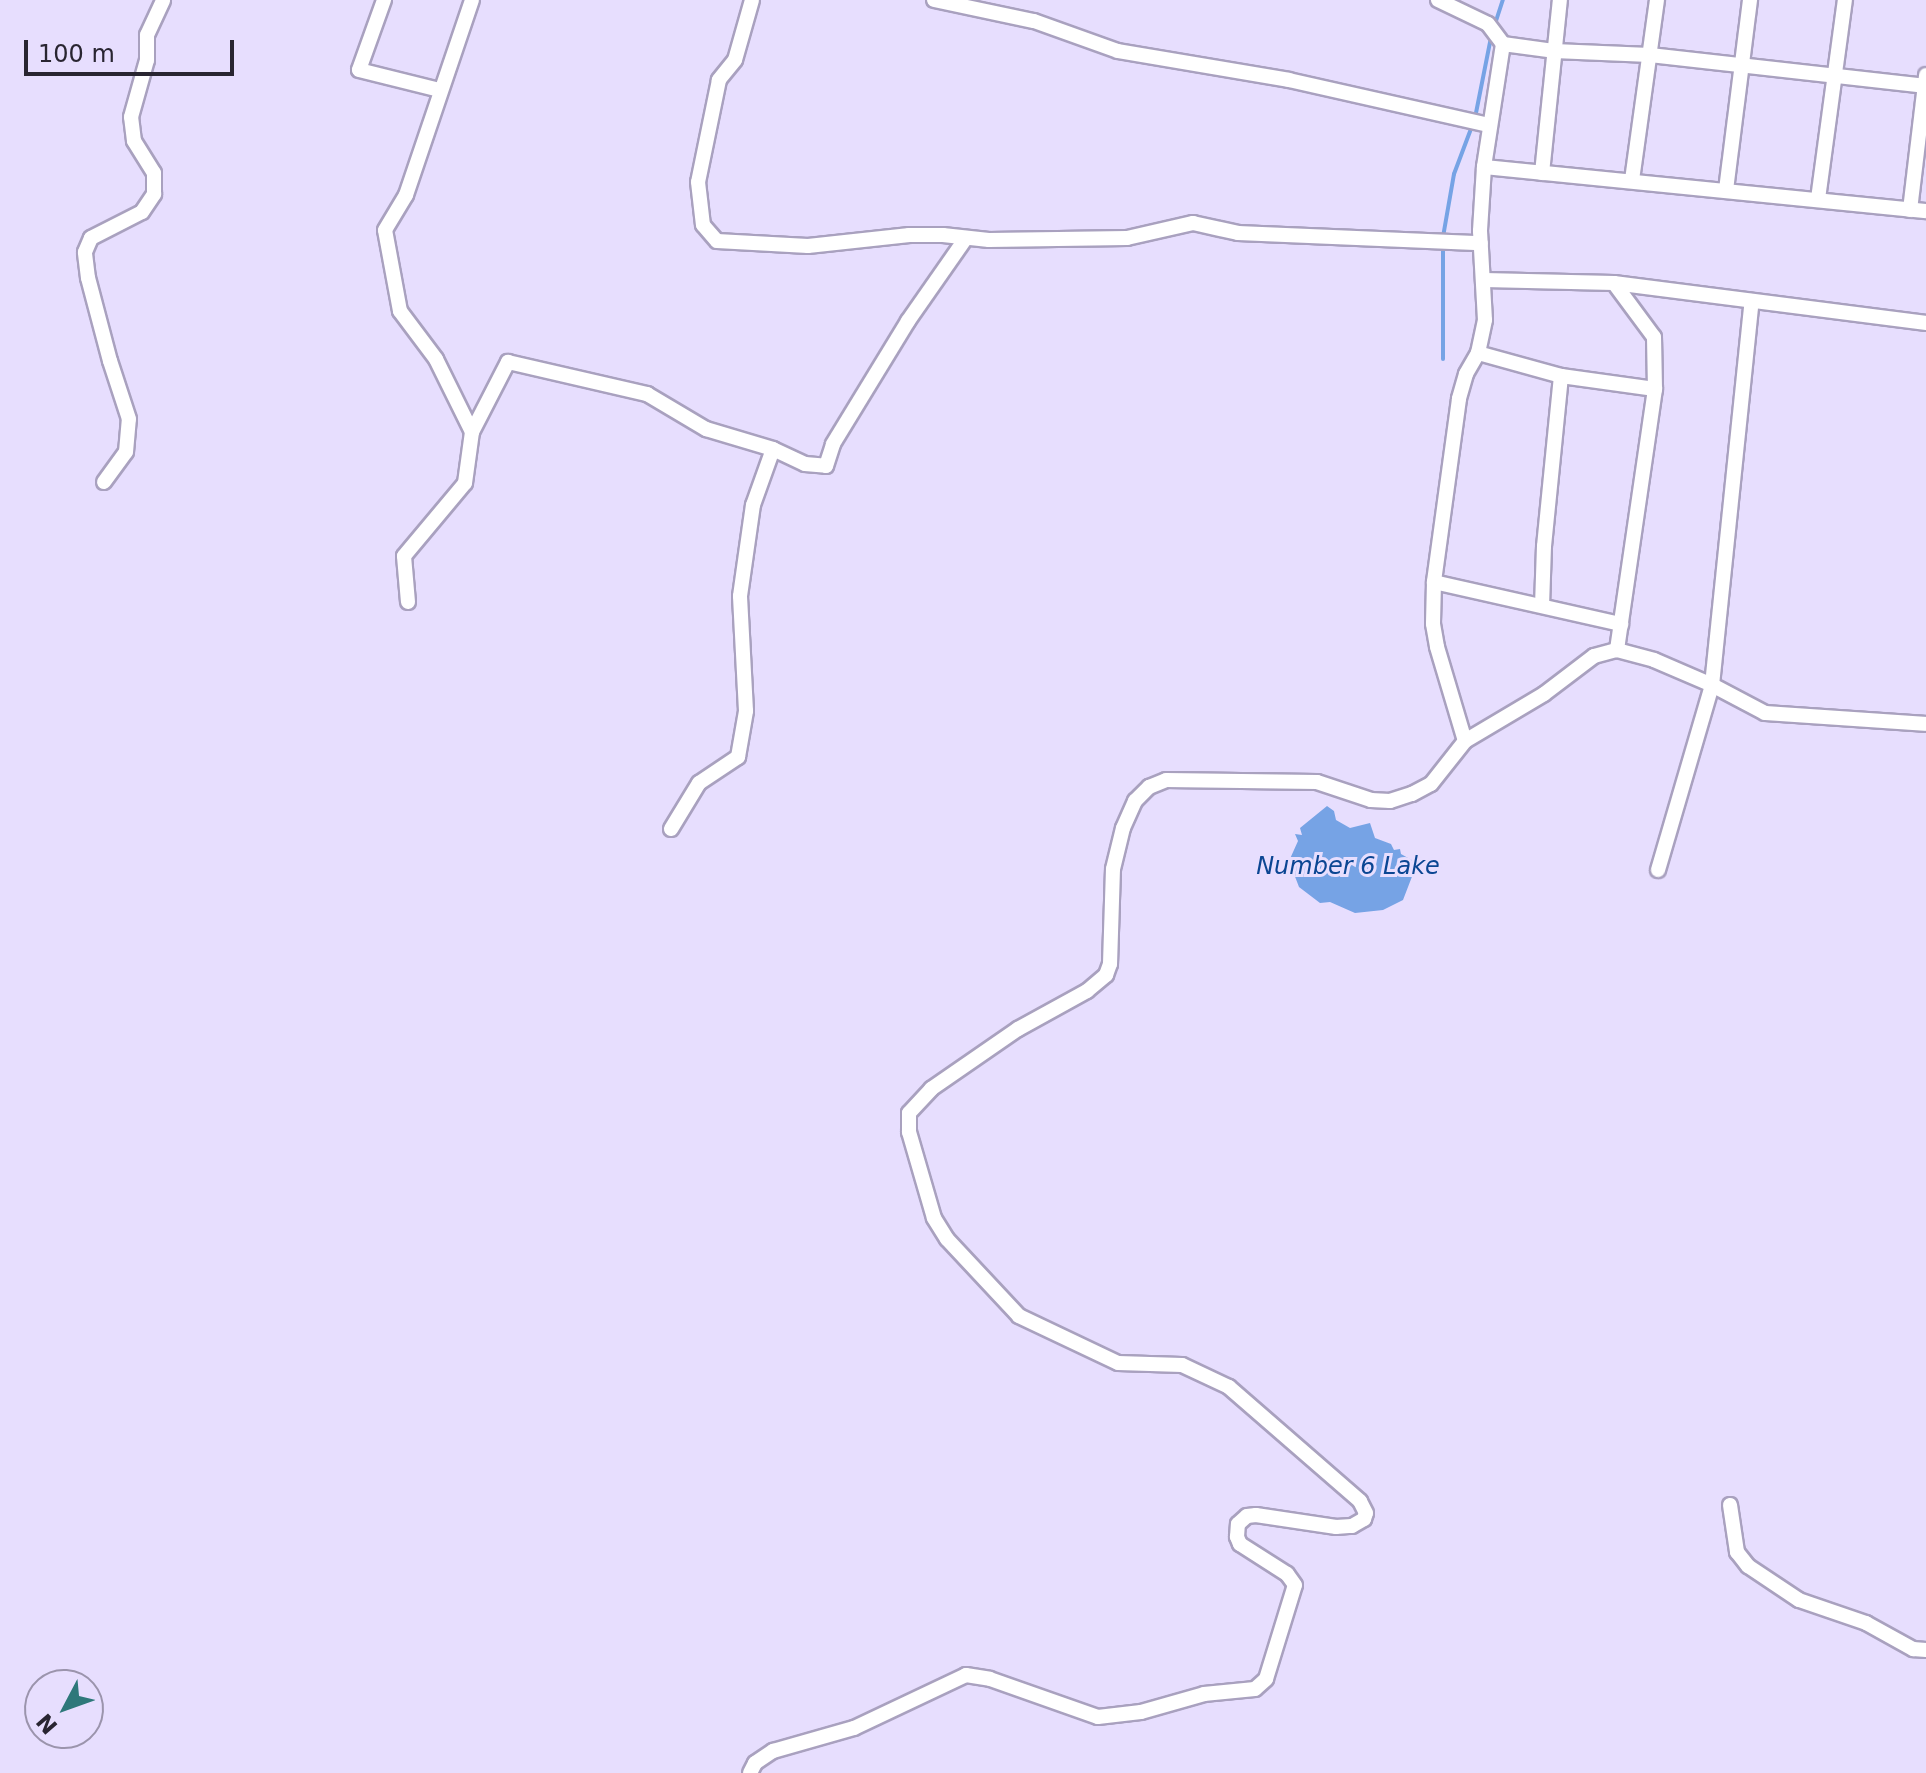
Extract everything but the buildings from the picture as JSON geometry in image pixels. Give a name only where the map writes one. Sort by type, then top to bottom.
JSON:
[{"type":"street","points":[[104,482],[126,452],[129,419],[106,347],[85,252],[91,238],[142,212],[154,194],[154,173],[134,141],[131,117],[147,60],[147,35],[163,0]]},
{"type":"street","points":[[384,0],[359,70],[440,90]]},
{"type":"street","points":[[472,0],[406,195],[385,230],[400,311],[436,359],[472,432]]},
{"type":"street","points":[[752,0],[735,60],[719,80],[698,182],[699,209],[710,234],[717,241],[808,246],[909,235],[989,240],[1127,238],[1193,223],[1238,233],[1481,243]]},
{"type":"street","points":[[934,0],[1034,21],[1118,51],[1289,80],[1488,125]]},
{"type":"street","points":[[1438,0],[1488,24],[1503,44],[1554,51],[1650,55],[1832,77],[1926,82],[1910,210]]},
{"type":"street","points":[[1542,173],[1560,0]]},
{"type":"street","points":[[1632,180],[1657,0]]},
{"type":"street","points":[[1726,190],[1750,0]]},
{"type":"street","points":[[1818,199],[1832,77],[1845,0]]},
{"type":"street","points":[[1465,741],[1437,647],[1433,624],[1434,582],[1459,399],[1466,374],[1478,353],[1485,320],[1481,243],[1484,167],[1488,125],[1503,44]]},
{"type":"street","points":[[1484,167],[1926,211]]},
{"type":"street","points":[[408,602],[404,556],[465,483],[472,432],[508,362],[647,394],[706,429],[773,449],[805,464],[826,466],[833,444],[858,403],[966,238]]},
{"type":"street","points":[[1484,280],[1614,283],[1926,323]]},
{"type":"street","points":[[1614,283],[1654,337],[1655,389],[1617,650]]},
{"type":"street","points":[[1658,870],[1712,685],[1752,301]]},
{"type":"street","points":[[1478,353],[1561,376],[1655,389]]},
{"type":"street","points":[[1542,605],[1544,546],[1561,376]]},
{"type":"street","points":[[671,829],[699,783],[738,757],[746,711],[740,596],[753,505],[773,449]]},
{"type":"street","points":[[1434,582],[1621,624]]},
{"type":"street","points":[[750,1773],[755,1763],[773,1751],[854,1728],[966,1675],[990,1679],[1098,1717],[1141,1712],[1204,1694],[1248,1691],[1266,1679],[1295,1585],[1287,1574],[1240,1544],[1238,1524],[1247,1516],[1256,1515],[1304,1524],[1352,1526],[1364,1519],[1364,1507],[1255,1406],[1229,1387],[1182,1365],[1118,1363],[1019,1316],[947,1239],[934,1218],[909,1132],[909,1113],[931,1089],[1018,1029],[1087,991],[1106,975],[1110,964],[1113,869],[1123,828],[1135,801],[1149,787],[1166,780],[1317,782],[1371,800],[1390,801],[1431,784],[1465,741],[1544,694],[1594,656],[1617,650],[1654,660],[1712,685],[1765,713],[1810,719],[1926,724]]},
{"type":"street","points":[[1730,1505],[1737,1552],[1748,1566],[1799,1600],[1866,1623],[1913,1649],[1926,1650]]},
{"type":"water","name":"Number 6 Lake","points":[[1327,806],[1334,811],[1336,820],[1350,828],[1370,823],[1375,838],[1391,844],[1394,850],[1400,849],[1401,854],[1417,863],[1409,870],[1413,874],[1403,900],[1383,910],[1355,913],[1330,902],[1320,903],[1299,887],[1289,861],[1298,841],[1295,834],[1302,835],[1300,828]]},
{"type":"waterway","points":[[1495,24],[1503,0]]},
{"type":"waterway","points":[[1475,118],[1491,37]]},
{"type":"waterway","points":[[1443,237],[1454,174],[1472,126]]},
{"type":"waterway","points":[[1443,246],[1443,359]]}]
